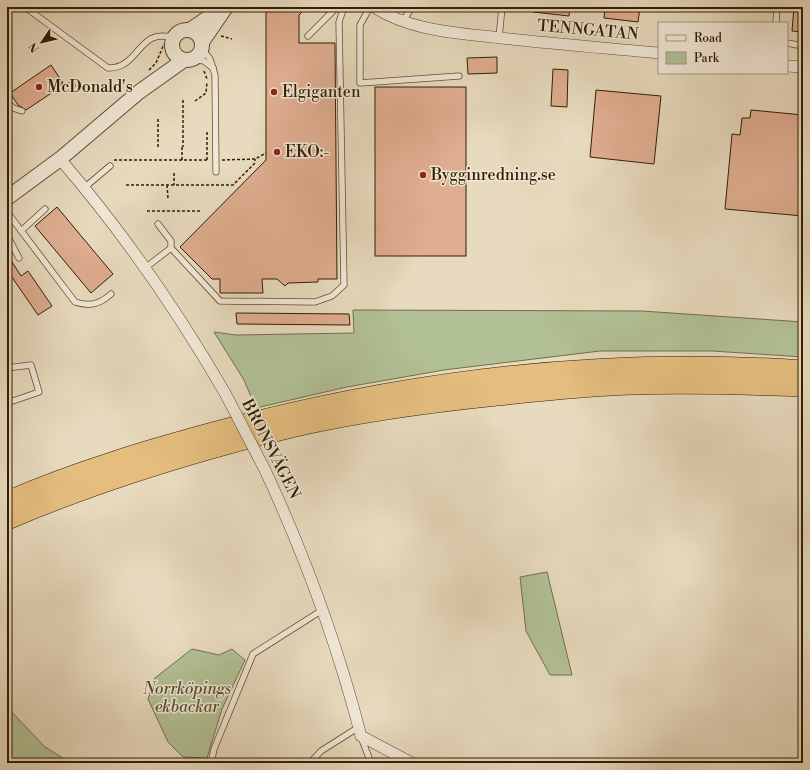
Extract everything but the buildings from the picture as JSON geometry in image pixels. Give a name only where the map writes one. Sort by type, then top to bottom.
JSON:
[{"type":"highway","points":[[7,502],[98,467],[173,443],[290,413],[386,393],[444,384],[548,373],[628,368],[743,366],[803,371]]},
{"type":"highway","points":[[7,519],[103,482],[177,459],[296,426],[374,412],[446,400],[549,389],[634,384],[743,384],[803,386]]},
{"type":"street","points":[[139,92],[161,66],[171,41],[186,28],[222,7]]},
{"type":"street","points":[[7,198],[60,159],[139,92],[197,56],[226,7]]},
{"type":"street","name":"TENNGATAN","points":[[374,7],[403,21],[431,29],[499,38],[658,53]]},
{"type":"street","points":[[186,28],[198,34],[197,56]]},
{"type":"street","points":[[171,41],[176,56],[197,56]]},
{"type":"street","points":[[788,66],[803,67]]},
{"type":"street","name":"BRONSVÄGEN","points":[[60,159],[145,268],[191,336],[224,393],[265,470],[324,609],[343,669],[360,732]]},
{"type":"street","points":[[360,732],[412,763]]},
{"type":"lane","points":[[25,7],[108,68],[123,66],[150,38],[158,35],[171,41]]},
{"type":"lane","points":[[308,36],[337,7]]},
{"type":"lane","points":[[158,224],[171,241],[171,248],[220,301],[315,302],[332,296],[344,285],[339,22],[344,7]]},
{"type":"lane","points":[[370,7],[360,25],[360,83],[459,76]]},
{"type":"lane","points":[[403,21],[412,7]]},
{"type":"lane","points":[[499,38],[502,7]]},
{"type":"lane","points":[[776,22],[777,7]]},
{"type":"lane","points":[[788,43],[803,46]]},
{"type":"lane","points":[[197,56],[213,68]]},
{"type":"lane","points":[[197,56],[210,59],[213,68],[216,172]]},
{"type":"lane","points":[[57,90],[72,85]]},
{"type":"lane","points":[[7,102],[13,108],[22,111]]},
{"type":"lane","points":[[84,188],[110,166]]},
{"type":"lane","points":[[21,231],[45,209]]},
{"type":"lane","points":[[7,212],[75,302],[86,306],[103,301],[111,294]]},
{"type":"lane","points":[[7,235],[19,258]]},
{"type":"lane","points":[[145,268],[171,248]]},
{"type":"lane","points":[[7,368],[31,365],[39,392],[7,403]]},
{"type":"lane","points":[[211,763],[214,748],[253,654],[324,609]]},
{"type":"lane","points":[[310,763],[321,751],[360,732],[371,763]]},
{"type":"path","points":[[145,74],[156,63],[171,41],[174,28],[186,28]]},
{"type":"path","points":[[215,34],[232,39]]},
{"type":"path","points":[[195,101],[206,93],[207,78],[197,56]]},
{"type":"path","points":[[182,160],[183,100]]},
{"type":"path","points":[[158,119],[158,147]]},
{"type":"path","points":[[112,160],[255,159],[266,153]]},
{"type":"path","points":[[126,185],[234,185],[255,164],[255,159]]},
{"type":"path","points":[[174,173],[174,185]]},
{"type":"path","points":[[168,185],[168,198]]},
{"type":"path","points":[[147,211],[202,211]]},
{"type":"green space","points":[[353,310],[642,311],[803,322],[803,357],[712,351],[600,351],[444,370],[347,387],[256,408],[244,380],[214,332],[236,335],[354,333]]},
{"type":"green space","points":[[547,572],[572,675],[550,675],[526,631],[520,577]]},
{"type":"green space","name":"Norrköpings ekbackar","points":[[192,649],[219,655],[232,649],[245,660],[222,709],[207,758],[183,757],[168,742],[148,699],[155,678]]},
{"type":"green space","points":[[7,707],[45,747],[66,760],[63,763],[7,763]]},
{"type":"place","name":"McDonald's","points":[[39,87]]},
{"type":"place","name":"Elgiganten","points":[[274,92]]},
{"type":"place","name":"EKO:-","points":[[277,152]]},
{"type":"place","name":"Bygginredning.se","points":[[423,175]]}]
